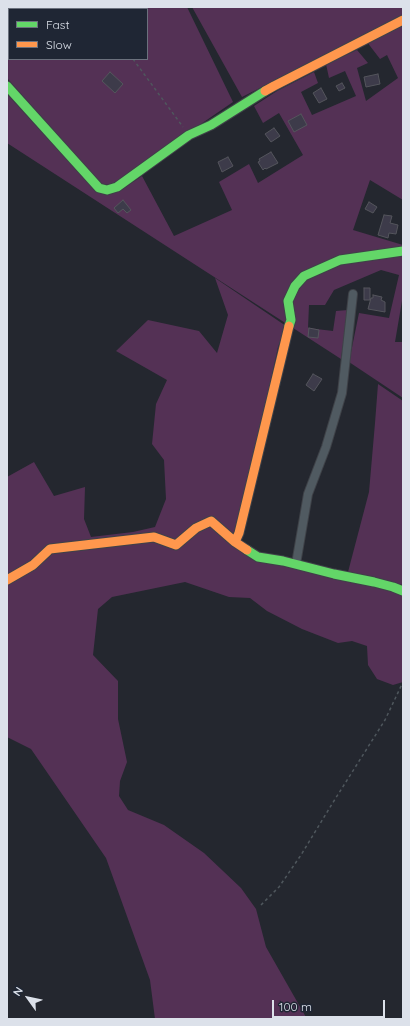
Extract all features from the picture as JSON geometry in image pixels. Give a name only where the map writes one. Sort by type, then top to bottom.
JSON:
[{"type":"street","points":[[7,86],[99,188],[107,190],[117,187],[189,135],[211,125],[274,86],[403,20]]},
{"type":"street","points":[[235,542],[239,533],[290,320],[288,301],[295,286],[304,276],[340,260],[403,251]]},
{"type":"street","points":[[296,564],[308,494],[326,447],[342,393],[354,294]]},
{"type":"street","points":[[7,580],[33,565],[50,550],[154,537],[176,545],[196,528],[211,521],[235,542],[258,557],[283,561],[374,582],[403,591]]},
{"type":"path","points":[[134,60],[189,135]]},
{"type":"path","points":[[261,905],[279,887],[301,855],[385,720],[403,682]]},
{"type":"shaded area","points":[[7,7],[187,7],[233,102],[112,185],[101,184],[7,78]]},
{"type":"shaded area","points":[[192,7],[403,7],[403,16],[242,97]]},
{"type":"shaded area","points":[[403,25],[403,200],[370,180],[353,230],[403,245],[403,295],[395,342],[403,342],[403,398],[349,362],[359,313],[389,318],[399,275],[381,270],[334,290],[325,305],[309,305],[308,328],[333,331],[336,311],[348,310],[341,359],[7,143],[7,94],[96,191],[121,190],[142,176],[174,236],[232,210],[219,182],[249,164],[258,183],[303,155],[279,113],[263,123],[254,106],[277,91],[314,72],[318,83],[301,92],[312,115],[356,96],[345,71],[329,78],[326,64],[357,50],[368,63],[357,68],[366,101],[398,78],[387,55],[380,59],[367,42]]},
{"type":"shaded area","points":[[215,278],[286,326],[278,347],[255,455],[233,544],[292,566],[403,594],[403,682],[393,685],[377,679],[368,665],[367,646],[352,641],[338,643],[302,629],[267,611],[250,598],[229,597],[185,582],[112,597],[98,609],[93,655],[118,681],[118,719],[127,762],[120,781],[119,796],[128,810],[164,825],[204,853],[241,888],[256,909],[266,947],[307,1019],[155,1019],[150,980],[106,858],[31,749],[7,737],[7,477],[34,462],[54,496],[85,487],[84,519],[91,537],[133,532],[155,527],[166,499],[164,460],[152,444],[156,404],[167,380],[116,351],[148,320],[199,331],[217,353],[228,315]]},
{"type":"shaded area","points":[[378,384],[403,401],[403,585],[348,572],[369,492]]},
{"type":"building","points":[[110,72],[123,84],[115,93],[102,81]]},
{"type":"building","points":[[378,74],[380,84],[366,87],[364,77]]},
{"type":"building","points":[[342,83],[345,88],[339,91],[336,86]]},
{"type":"building","points":[[321,88],[327,99],[319,103],[313,93]]},
{"type":"building","points":[[301,114],[307,125],[294,132],[288,121]]},
{"type":"building","points":[[274,128],[280,136],[271,142],[265,134]]},
{"type":"building","points":[[271,152],[278,163],[263,170],[258,162],[260,161],[259,159]]},
{"type":"building","points":[[228,157],[233,166],[222,172],[218,162]]},
{"type":"building","points":[[123,200],[131,210],[127,213],[123,209],[118,213],[114,208]]},
{"type":"building","points":[[369,202],[377,207],[373,213],[365,209]]},
{"type":"building","points":[[384,215],[392,216],[390,223],[398,225],[396,234],[389,233],[388,238],[378,235]]},
{"type":"building","points":[[364,288],[370,288],[370,300],[364,300]]},
{"type":"building","points":[[373,295],[382,297],[381,300],[385,302],[385,312],[368,309]]},
{"type":"building","points":[[309,328],[319,330],[318,338],[308,337]]},
{"type":"building","points":[[313,374],[322,379],[314,391],[306,385]]},
{"type":"traffic: fast","points":[[7,86],[99,188],[107,190],[117,187],[189,135],[211,125],[265,91]]},
{"type":"traffic: fast","points":[[289,326],[291,320],[288,301],[295,286],[304,276],[340,260],[403,251]]},
{"type":"traffic: fast","points":[[247,550],[258,557],[283,561],[374,582],[403,591]]},
{"type":"traffic: slow","points":[[265,91],[403,20]]},
{"type":"traffic: slow","points":[[235,542],[239,533],[289,326]]},
{"type":"traffic: slow","points":[[7,580],[33,565],[50,549],[154,537],[176,545],[196,528],[211,521],[235,542],[247,550]]}]
